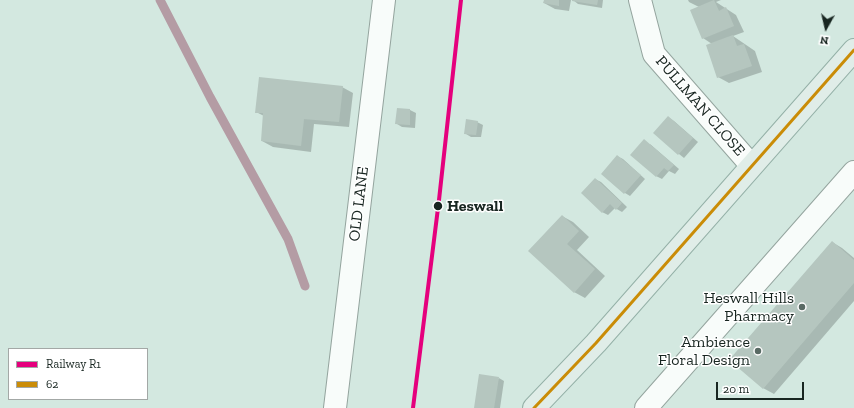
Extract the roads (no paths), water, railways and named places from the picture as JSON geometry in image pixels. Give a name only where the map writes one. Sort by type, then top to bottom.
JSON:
[{"type":"main road","points":[[534,408],[596,343],[854,50]]},
{"type":"street","name":"OLD LANE","points":[[335,408],[384,0]]},
{"type":"street","name":"PULLMAN CLOSE","points":[[640,0],[654,54],[752,165]]},
{"type":"street","points":[[646,408],[854,172]]},
{"type":"waterway","points":[[160,0],[210,97],[288,239],[305,286]]},
{"type":"rail line","name":"R1","points":[[413,408],[439,200],[461,0]]},
{"type":"place","name":"Heswall","points":[[438,206]]},
{"type":"place","name":"Heswall Hills Pharmacy","points":[[802,307]]},
{"type":"place","name":"Ambience Floral Design","points":[[758,351]]}]
